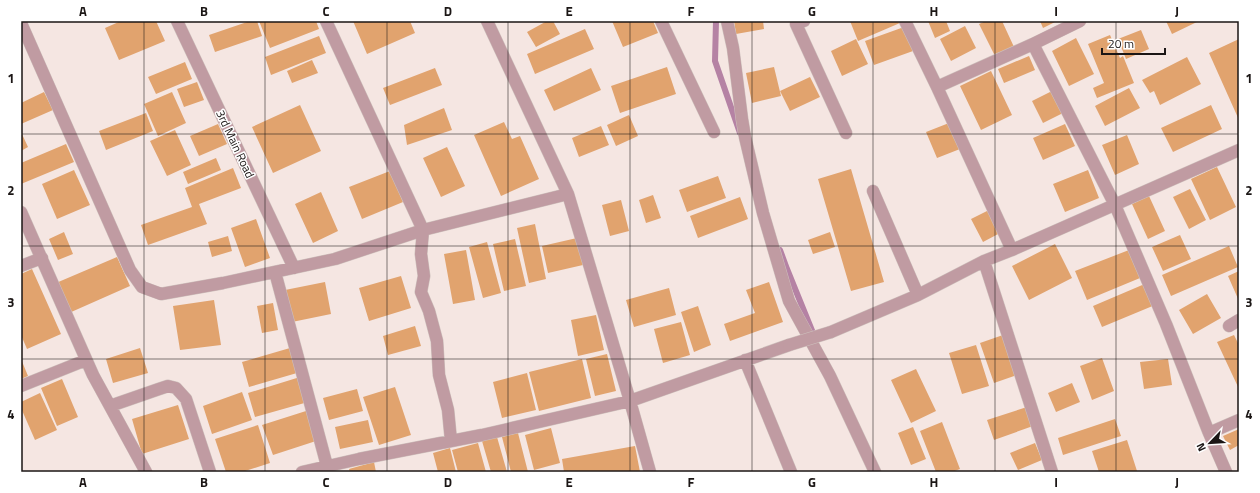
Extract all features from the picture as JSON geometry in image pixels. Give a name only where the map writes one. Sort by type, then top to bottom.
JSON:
[{"type":"street","name":"3rd Main Road","points":[[177,21],[294,268]]},
{"type":"street","points":[[326,21],[423,230],[421,254],[424,276],[421,292],[429,310],[437,341],[438,375],[448,410],[451,441]]},
{"type":"street","points":[[487,21],[568,194],[650,472]]},
{"type":"street","points":[[661,21],[714,132]]},
{"type":"street","points":[[727,21],[733,48],[742,119],[762,213],[789,302],[830,376],[875,472]]},
{"type":"street","points":[[804,21],[796,24],[846,133]]},
{"type":"street","points":[[905,21],[1012,250]]},
{"type":"street","points":[[937,87],[1080,21]]},
{"type":"street","points":[[21,23],[130,270],[142,287],[161,294],[335,259],[423,230],[568,194]]},
{"type":"street","points":[[1033,44],[1115,205],[1166,324],[1208,433],[1226,472]]},
{"type":"street","points":[[302,472],[482,435],[630,401],[745,360],[831,332],[918,295],[984,261],[1239,150]]},
{"type":"street","points":[[873,191],[918,295]]},
{"type":"street","points":[[21,212],[93,375],[146,472]]},
{"type":"street","points":[[21,266],[42,258]]},
{"type":"street","points":[[984,261],[1052,472]]},
{"type":"street","points":[[275,272],[327,466]]},
{"type":"street","points":[[21,386],[86,360]]},
{"type":"street","points":[[745,360],[791,472]]},
{"type":"street","points":[[110,406],[168,386],[176,388],[186,399],[210,472]]},
{"type":"street","points":[[1208,433],[1239,420]]},
{"type":"building","points":[[121,21],[156,21],[165,41],[119,60],[105,28]]},
{"type":"building","points":[[250,21],[257,21],[262,36],[215,52],[209,35]]},
{"type":"building","points":[[259,21],[316,21],[319,29],[270,48]]},
{"type":"building","points":[[353,21],[410,21],[415,33],[367,54]]},
{"type":"building","points":[[547,21],[553,21],[560,34],[536,47],[527,32]]},
{"type":"building","points":[[612,21],[653,21],[658,33],[623,47]]},
{"type":"building","points":[[734,21],[763,21],[764,29],[736,34]]},
{"type":"building","points":[[850,21],[899,21],[900,23],[858,41]]},
{"type":"building","points":[[928,21],[946,21],[950,31],[935,38]]},
{"type":"building","points":[[986,21],[1002,21],[1014,47],[995,56],[979,24]]},
{"type":"building","points":[[1040,21],[1057,21],[1043,28]]},
{"type":"building","points":[[1166,21],[1199,21],[1172,34]]},
{"type":"building","points":[[965,26],[976,48],[951,61],[940,39]]},
{"type":"building","points":[[904,27],[913,51],[874,65],[865,41]]},
{"type":"building","points":[[585,29],[594,49],[535,74],[527,54]]},
{"type":"building","points":[[1141,30],[1149,49],[1126,59],[1118,39]]},
{"type":"building","points":[[1110,35],[1120,58],[1123,56],[1134,83],[1097,98],[1093,88],[1104,83],[1088,44]]},
{"type":"building","points":[[319,36],[326,53],[271,75],[265,57]]},
{"type":"building","points":[[1076,38],[1094,74],[1069,86],[1052,51]]},
{"type":"building","points":[[856,39],[868,64],[842,76],[831,51]]},
{"type":"building","points":[[1239,39],[1239,120],[1209,53]]},
{"type":"building","points":[[1029,56],[1035,70],[1004,83],[998,69]]},
{"type":"building","points":[[1187,57],[1201,84],[1160,105],[1154,91],[1150,93],[1142,80]]},
{"type":"building","points":[[312,60],[318,73],[292,83],[287,71]]},
{"type":"building","points":[[185,62],[192,79],[156,94],[148,77]]},
{"type":"building","points":[[667,67],[676,94],[620,113],[611,86]]},
{"type":"building","points":[[774,67],[781,96],[752,103],[746,73]]},
{"type":"building","points":[[435,68],[442,85],[390,105],[383,88]]},
{"type":"building","points":[[591,68],[601,90],[554,111],[544,90]]},
{"type":"building","points":[[991,71],[1012,115],[981,130],[960,86]]},
{"type":"building","points":[[810,77],[820,97],[790,111],[780,91]]},
{"type":"building","points":[[197,82],[204,100],[184,107],[177,89]]},
{"type":"building","points":[[1129,88],[1140,108],[1105,126],[1095,106]]},
{"type":"building","points":[[1052,91],[1063,113],[1043,123],[1032,101]]},
{"type":"building","points":[[44,92],[53,110],[21,124],[21,103]]},
{"type":"building","points":[[172,92],[186,123],[158,136],[144,104]]},
{"type":"building","points":[[300,105],[321,151],[273,173],[252,127]]},
{"type":"building","points":[[1211,105],[1222,129],[1173,152],[1161,128]]},
{"type":"building","points":[[444,108],[452,130],[407,145],[404,125]]},
{"type":"building","points":[[146,113],[153,131],[106,150],[99,131]]},
{"type":"building","points":[[629,115],[638,136],[616,146],[607,125]]},
{"type":"building","points":[[504,122],[512,139],[520,136],[539,179],[501,196],[474,135]]},
{"type":"building","points":[[949,123],[960,149],[937,158],[926,132]]},
{"type":"building","points":[[218,124],[227,144],[199,156],[190,136]]},
{"type":"building","points":[[1065,124],[1075,146],[1043,160],[1033,138]]},
{"type":"building","points":[[601,126],[609,145],[579,157],[572,138]]},
{"type":"building","points":[[175,130],[191,165],[167,176],[150,141]]},
{"type":"building","points":[[21,132],[28,147],[21,151]]},
{"type":"building","points":[[1127,135],[1139,164],[1115,175],[1102,145]]},
{"type":"building","points":[[66,144],[74,162],[21,184],[21,163]]},
{"type":"building","points":[[447,147],[465,186],[441,197],[423,158]]},
{"type":"building","points":[[216,158],[221,170],[188,184],[183,172]]},
{"type":"building","points":[[1217,167],[1236,207],[1210,220],[1191,179]]},
{"type":"building","points":[[233,168],[241,188],[199,204],[207,224],[148,245],[141,225],[192,207],[185,188]]},
{"type":"building","points":[[851,169],[884,282],[851,291],[818,179]]},
{"type":"building","points":[[74,170],[90,205],[57,219],[42,184]]},
{"type":"building","points":[[1088,170],[1099,198],[1065,212],[1053,184]]},
{"type":"building","points":[[390,171],[403,202],[362,219],[349,187]]},
{"type":"building","points":[[718,176],[726,198],[687,212],[679,190]]},
{"type":"building","points":[[1190,189],[1206,220],[1189,229],[1173,197]]},
{"type":"building","points":[[321,192],[338,231],[313,243],[295,204]]},
{"type":"building","points":[[653,195],[661,218],[646,223],[639,200]]},
{"type":"building","points":[[1149,196],[1165,231],[1148,239],[1132,204]]},
{"type":"building","points":[[740,197],[748,219],[698,238],[690,216]]},
{"type":"building","points":[[621,200],[629,231],[610,236],[602,205]]},
{"type":"building","points":[[989,210],[1000,233],[983,242],[971,219]]},
{"type":"building","points":[[256,219],[270,258],[245,267],[231,228]]},
{"type":"building","points":[[535,224],[546,279],[529,283],[517,228]]},
{"type":"building","points":[[64,232],[73,254],[58,260],[49,239]]},
{"type":"building","points":[[830,232],[835,247],[813,254],[808,240]]},
{"type":"building","points":[[1180,235],[1191,259],[1163,271],[1152,247]]},
{"type":"building","points":[[228,236],[232,251],[212,257],[208,242]]},
{"type":"building","points":[[577,238],[583,265],[548,273],[542,246]]},
{"type":"building","points":[[515,239],[526,286],[504,291],[493,244]]},
{"type":"building","points":[[487,242],[501,293],[483,298],[469,247]]},
{"type":"building","points":[[1055,244],[1072,278],[1029,300],[1012,266]]},
{"type":"building","points":[[1229,246],[1238,267],[1171,296],[1162,275]]},
{"type":"building","points":[[466,250],[475,300],[453,304],[444,254]]},
{"type":"building","points":[[1129,250],[1140,278],[1087,300],[1075,271]]},
{"type":"building","points":[[117,257],[130,286],[69,313],[56,283]]},
{"type":"building","points":[[32,269],[61,334],[27,349],[21,335],[21,274]]},
{"type":"building","points":[[1239,271],[1239,301],[1228,276]]},
{"type":"building","points":[[401,276],[411,308],[369,321],[359,288]]},
{"type":"building","points":[[325,282],[331,314],[292,322],[285,290]]},
{"type":"building","points":[[769,282],[783,322],[730,341],[724,324],[755,313],[746,290]]},
{"type":"building","points":[[1147,283],[1155,305],[1102,327],[1093,306]]},
{"type":"building","points":[[669,288],[676,315],[634,327],[626,300]]},
{"type":"building","points":[[1207,294],[1221,318],[1193,334],[1179,310]]},
{"type":"building","points":[[214,300],[221,345],[180,350],[173,306]]},
{"type":"building","points":[[273,303],[278,330],[262,333],[257,306]]},
{"type":"building","points":[[698,306],[711,345],[694,352],[681,312]]},
{"type":"building","points":[[596,315],[604,350],[578,356],[571,320]]},
{"type":"building","points":[[681,322],[690,355],[663,363],[654,329]]},
{"type":"building","points":[[415,326],[421,346],[388,355],[383,336]]},
{"type":"building","points":[[1003,335],[1017,375],[994,383],[980,343]]},
{"type":"building","points":[[1234,335],[1239,345],[1239,389],[1217,342]]},
{"type":"building","points":[[976,345],[989,386],[962,394],[949,353]]},
{"type":"building","points":[[140,348],[148,373],[113,383],[106,359]]},
{"type":"building","points":[[290,348],[297,373],[249,387],[242,362]]},
{"type":"building","points":[[607,354],[616,391],[595,396],[586,359]]},
{"type":"building","points":[[1102,358],[1114,391],[1092,400],[1080,366]]},
{"type":"building","points":[[21,359],[28,376],[21,379]]},
{"type":"building","points":[[582,359],[591,398],[539,411],[529,372]]},
{"type":"building","points":[[1168,359],[1172,385],[1144,389],[1140,362]]},
{"type":"building","points":[[916,369],[936,411],[911,423],[891,380]]},
{"type":"building","points":[[527,373],[536,410],[502,418],[493,382]]},
{"type":"building","points":[[300,377],[308,402],[255,417],[248,393]]},
{"type":"building","points":[[62,379],[78,417],[57,426],[41,388]]},
{"type":"building","points":[[1072,383],[1080,402],[1056,412],[1048,393]]},
{"type":"building","points":[[395,387],[411,435],[379,445],[363,397]]},
{"type":"building","points":[[357,389],[363,411],[329,420],[323,398]]},
{"type":"building","points":[[242,392],[252,420],[212,434],[203,406]]},
{"type":"building","points":[[40,393],[57,430],[35,440],[21,408],[21,402]]},
{"type":"building","points":[[178,405],[189,439],[142,454],[132,419]]},
{"type":"building","points":[[1027,407],[1033,426],[994,440],[987,420]]},
{"type":"building","points":[[306,411],[316,441],[273,455],[262,425]]},
{"type":"building","points":[[1115,419],[1121,436],[1063,455],[1058,438]]},
{"type":"building","points":[[368,420],[373,442],[340,449],[335,427]]},
{"type":"building","points":[[942,422],[960,469],[952,472],[936,472],[920,431]]},
{"type":"building","points":[[258,425],[270,463],[242,472],[226,472],[215,439]]},
{"type":"building","points":[[913,427],[926,459],[911,465],[898,433]]},
{"type":"building","points":[[551,428],[560,463],[534,470],[525,435]]},
{"type":"building","points":[[1239,429],[1239,445],[1230,450],[1223,436]]},
{"type":"building","points":[[518,433],[528,472],[511,472],[502,437]]},
{"type":"building","points":[[497,437],[507,472],[491,472],[482,441]]},
{"type":"building","points":[[1127,440],[1137,471],[1099,472],[1092,451]]},
{"type":"building","points":[[478,443],[486,472],[458,472],[452,450]]},
{"type":"building","points":[[1035,443],[1042,460],[1018,470],[1010,453]]},
{"type":"building","points":[[635,446],[640,472],[564,472],[562,459]]},
{"type":"building","points":[[450,448],[456,472],[438,472],[433,453]]},
{"type":"building","points":[[374,462],[376,472],[350,472],[349,469]]},
{"type":"waterway","points":[[716,21],[715,61],[740,133]]},
{"type":"waterway","points":[[780,250],[815,338]]}]
